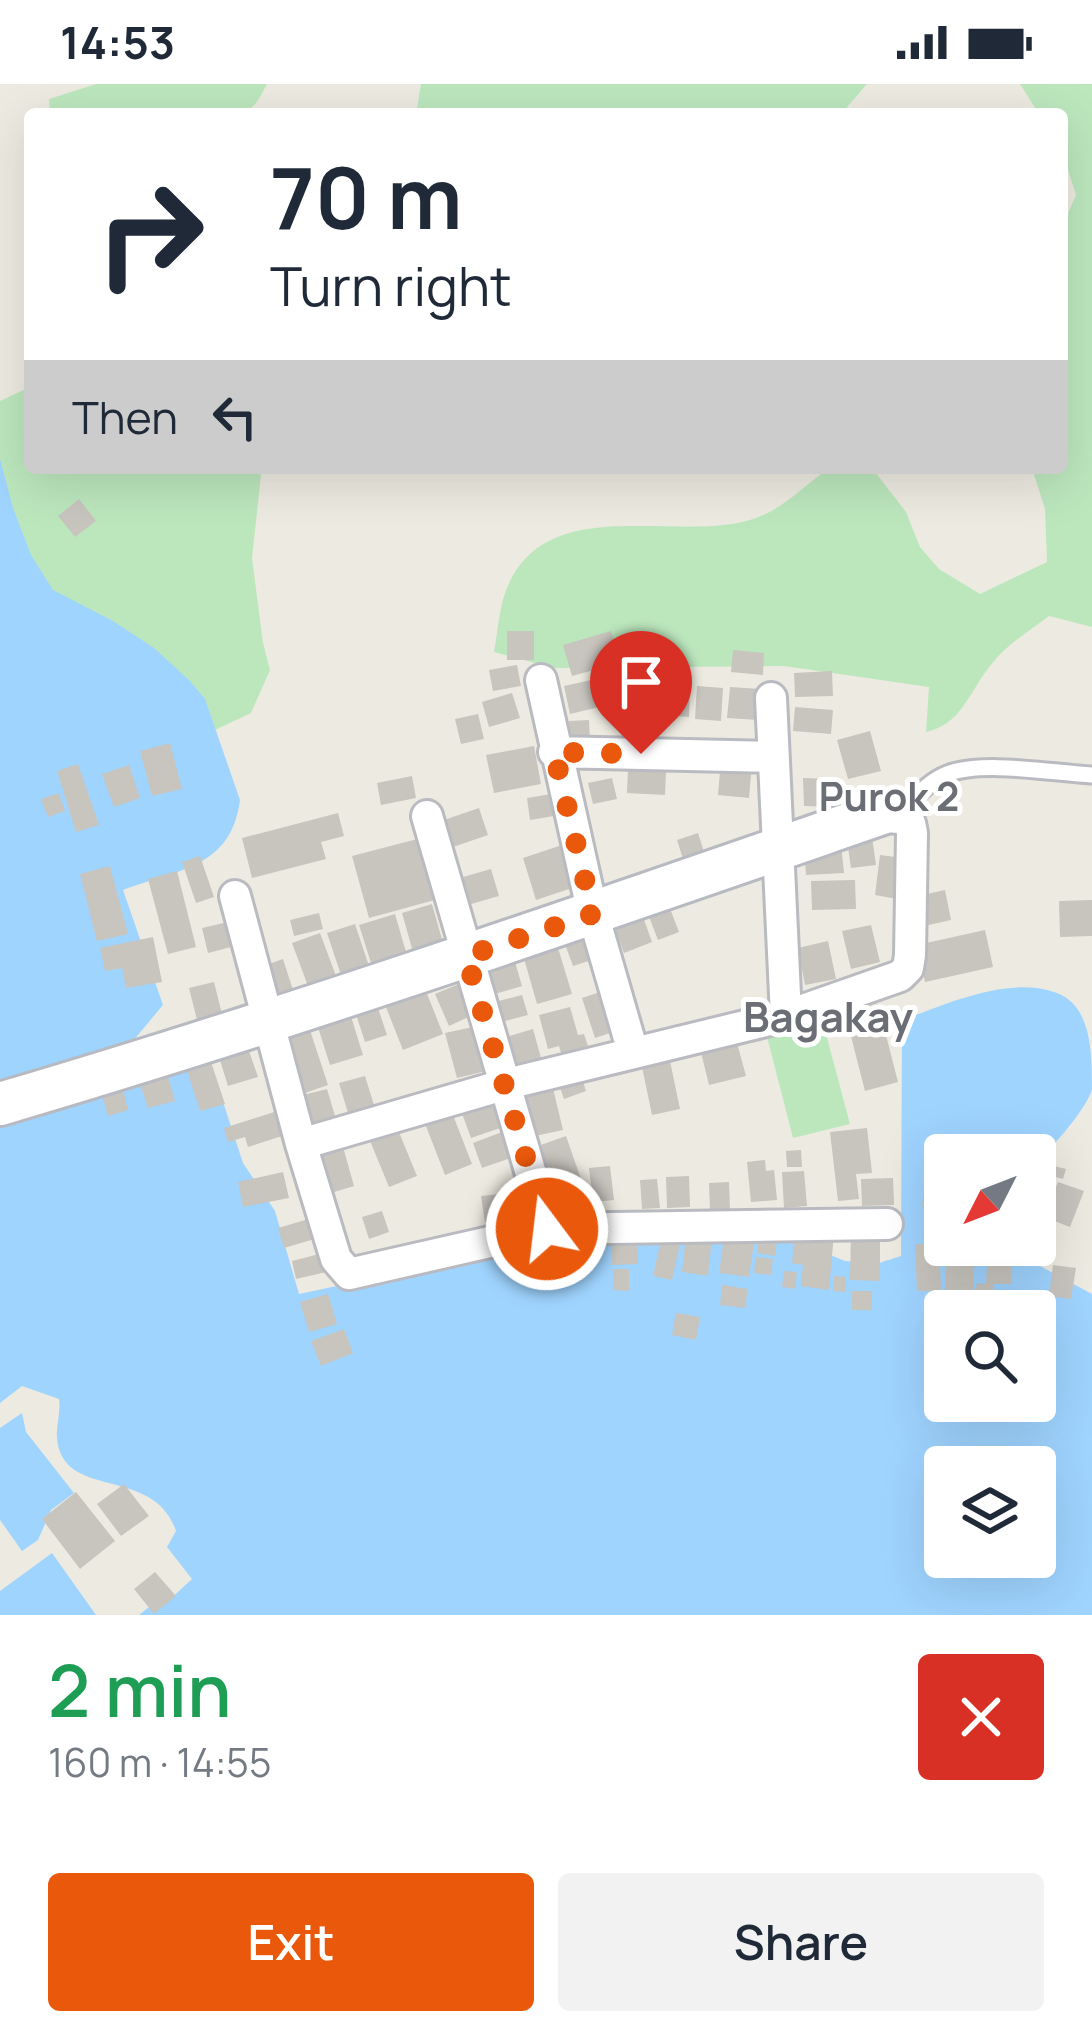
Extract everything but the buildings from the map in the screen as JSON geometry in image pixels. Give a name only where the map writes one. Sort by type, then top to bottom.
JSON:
[{"type":"street","points":[[541,680],[593,914],[633,1052]]},
{"type":"street","points":[[771,698],[786,1016]]},
{"type":"street","points":[[554,752],[771,758]]},
{"type":"street","points":[[0,1104],[466,956],[888,811],[900,812],[910,823],[908,968],[886,982],[786,1016],[507,1084],[301,1144]]},
{"type":"street","points":[[427,816],[547,1229]]},
{"type":"street","points":[[235,896],[335,1259],[349,1274],[547,1229],[887,1224]]},
{"type":"lane","points":[[900,812],[950,772],[986,769],[1092,775]]},
{"type":"green space","points":[[96,84],[267,84],[251,108],[50,108],[49,99]]},
{"type":"green space","points":[[421,84],[867,84],[846,108],[417,108]]},
{"type":"green space","points":[[1020,84],[1092,84],[1092,627],[1049,616],[996,658],[957,714],[926,732],[929,687],[784,666],[553,668],[494,652],[507,588],[526,558],[551,540],[616,526],[688,527],[753,519],[822,474],[877,474],[906,512],[920,547],[939,569],[980,594],[1047,562],[1045,509],[1034,474],[1068,474],[1068,213],[1076,195],[1068,170],[1068,108],[1035,108]]},
{"type":"green space","points":[[24,390],[24,474],[261,475],[252,558],[270,670],[251,713],[215,730],[0,970],[0,401]]},
{"type":"green space","points":[[821,1015],[850,1124],[793,1138],[765,1029]]},
{"type":"water","points":[[0,459],[31,555],[53,590],[154,648],[205,699],[240,800],[235,823],[226,840],[199,863],[123,890],[163,1005],[128,1047],[207,1053],[243,1163],[275,1211],[299,1294],[551,1241],[735,1236],[803,1244],[845,1261],[879,1263],[901,1256],[902,1020],[998,989],[1038,988],[1069,999],[1088,1033],[1092,1089],[1056,1142],[1056,1134],[924,1134],[924,1266],[1040,1266],[1092,1294],[1092,1615],[139,1615],[159,1599],[165,1604],[192,1579],[167,1547],[176,1531],[165,1510],[149,1497],[74,1470],[62,1457],[57,1437],[59,1399],[22,1386],[0,1403]]},
{"type":"water","points":[[22,1413],[26,1432],[74,1493],[51,1510],[38,1540],[22,1551],[0,1520],[0,1428]]},
{"type":"water","points":[[52,1553],[96,1615],[0,1615],[0,1591]]},
{"type":"district","name":"Purok 2","points":[[889,797]]},
{"type":"district","name":"Bagakay","points":[[828,1017]]},
{"type":"route","points":[[547,1229],[466,956],[593,914],[554,752],[641,754]]}]
